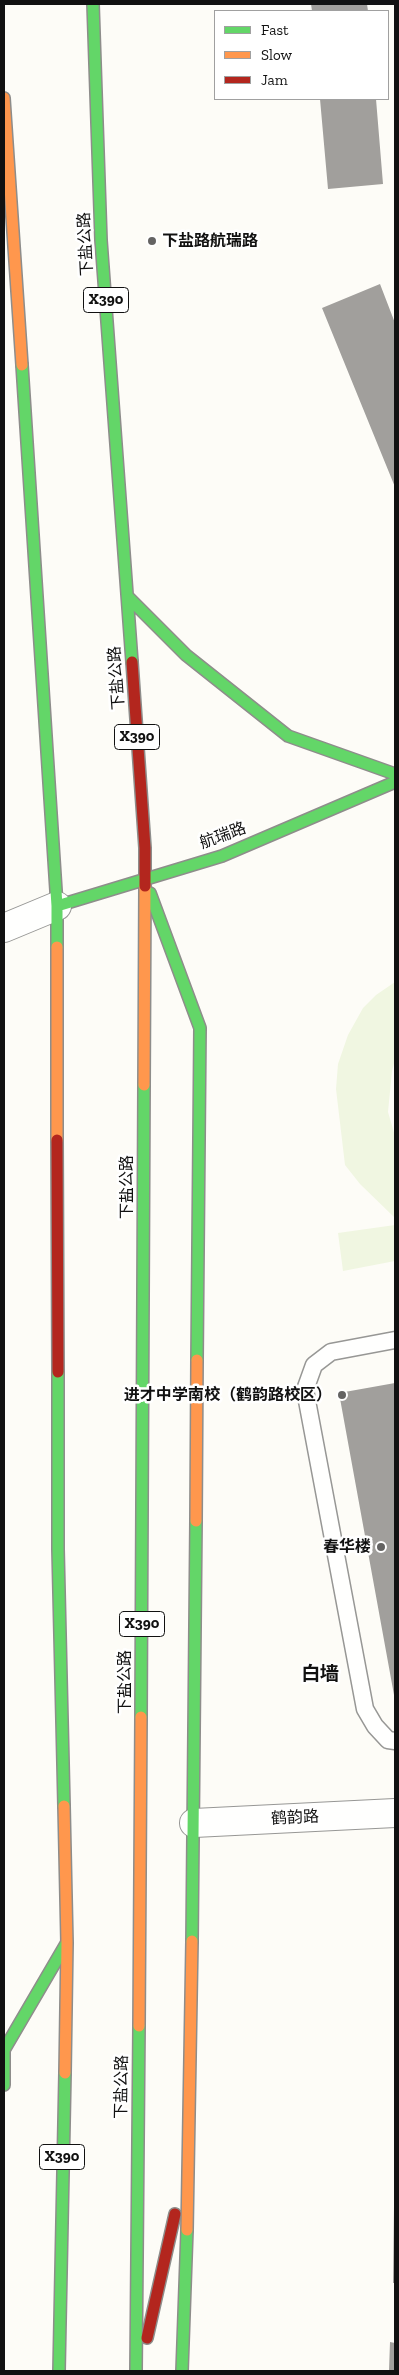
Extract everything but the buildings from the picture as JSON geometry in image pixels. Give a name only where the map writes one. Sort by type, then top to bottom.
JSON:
[{"type":"main road","name":"下盐公路","points":[[93,4],[101,240],[145,848],[141,1819],[136,2371]]},
{"type":"main road","name":"X390","points":[[4,98],[57,906],[58,1550],[67,1943],[59,2371]]},
{"type":"main road","points":[[128,597],[186,655],[288,736],[395,774]]},
{"type":"main road","name":"航瑞路","points":[[57,906],[144,878],[222,856],[395,782]]},
{"type":"main road","points":[[144,878],[200,1028],[190,2149],[182,2371]]},
{"type":"main road","points":[[4,2085],[4,2050],[67,1943]]},
{"type":"main road","points":[[140,2371],[190,2149]]},
{"type":"street","points":[[4,928],[57,906]]},
{"type":"street","name":"鹤韵路","points":[[194,1822],[395,1813]]},
{"type":"lane","points":[[395,1340],[331,1352],[314,1365],[305,1390],[365,1709],[375,1726],[388,1740],[395,1741]]},
{"type":"green space","points":[[395,982],[395,1060],[392,1071],[388,1112],[395,1136],[395,1218],[360,1184],[345,1165],[336,1089],[338,1064],[348,1035],[363,1008],[376,995]]},
{"type":"green space","points":[[395,1225],[395,1261],[343,1271],[338,1233]]},
{"type":"traffic: fast","points":[[93,4],[101,240],[132,662]]},
{"type":"traffic: fast","points":[[22,365],[57,906],[57,947]]},
{"type":"traffic: fast","points":[[128,597],[186,655],[288,736],[395,774]]},
{"type":"traffic: fast","points":[[57,906],[222,856],[395,782]]},
{"type":"traffic: fast","points":[[150,893],[200,1028],[197,1360]]},
{"type":"traffic: fast","points":[[141,1717],[144,1085]]},
{"type":"traffic: fast","points":[[58,1372],[58,1549],[64,1806]]},
{"type":"traffic: fast","points":[[192,1941],[196,1521]]},
{"type":"traffic: fast","points":[[4,2085],[4,2050],[66,1944]]},
{"type":"traffic: fast","points":[[136,2371],[139,2026]]},
{"type":"traffic: fast","points":[[59,2371],[65,2073]]},
{"type":"traffic: fast","points":[[182,2371],[187,2230]]},
{"type":"traffic: slow","points":[[4,98],[22,365]]},
{"type":"traffic: slow","points":[[144,1085],[145,886]]},
{"type":"traffic: slow","points":[[57,947],[57,1140]]},
{"type":"traffic: slow","points":[[196,1521],[197,1360]]},
{"type":"traffic: slow","points":[[139,2026],[141,1717]]},
{"type":"traffic: slow","points":[[64,1806],[67,1943],[65,2073]]},
{"type":"traffic: slow","points":[[187,2230],[192,1941]]},
{"type":"traffic: jam","points":[[132,662],[145,848],[145,886]]},
{"type":"traffic: jam","points":[[57,1140],[58,1372]]},
{"type":"traffic: jam","points":[[147,2338],[175,2214]]},
{"type":"place","name":"下盐路航瑞路","points":[[152,241]]},
{"type":"place","name":"进才中学南校（鹤韵路校区）","points":[[342,1395]]},
{"type":"place","name":"春华楼","points":[[381,1547]]},
{"type":"district","name":"白墙","points":[[320,1675]]}]
